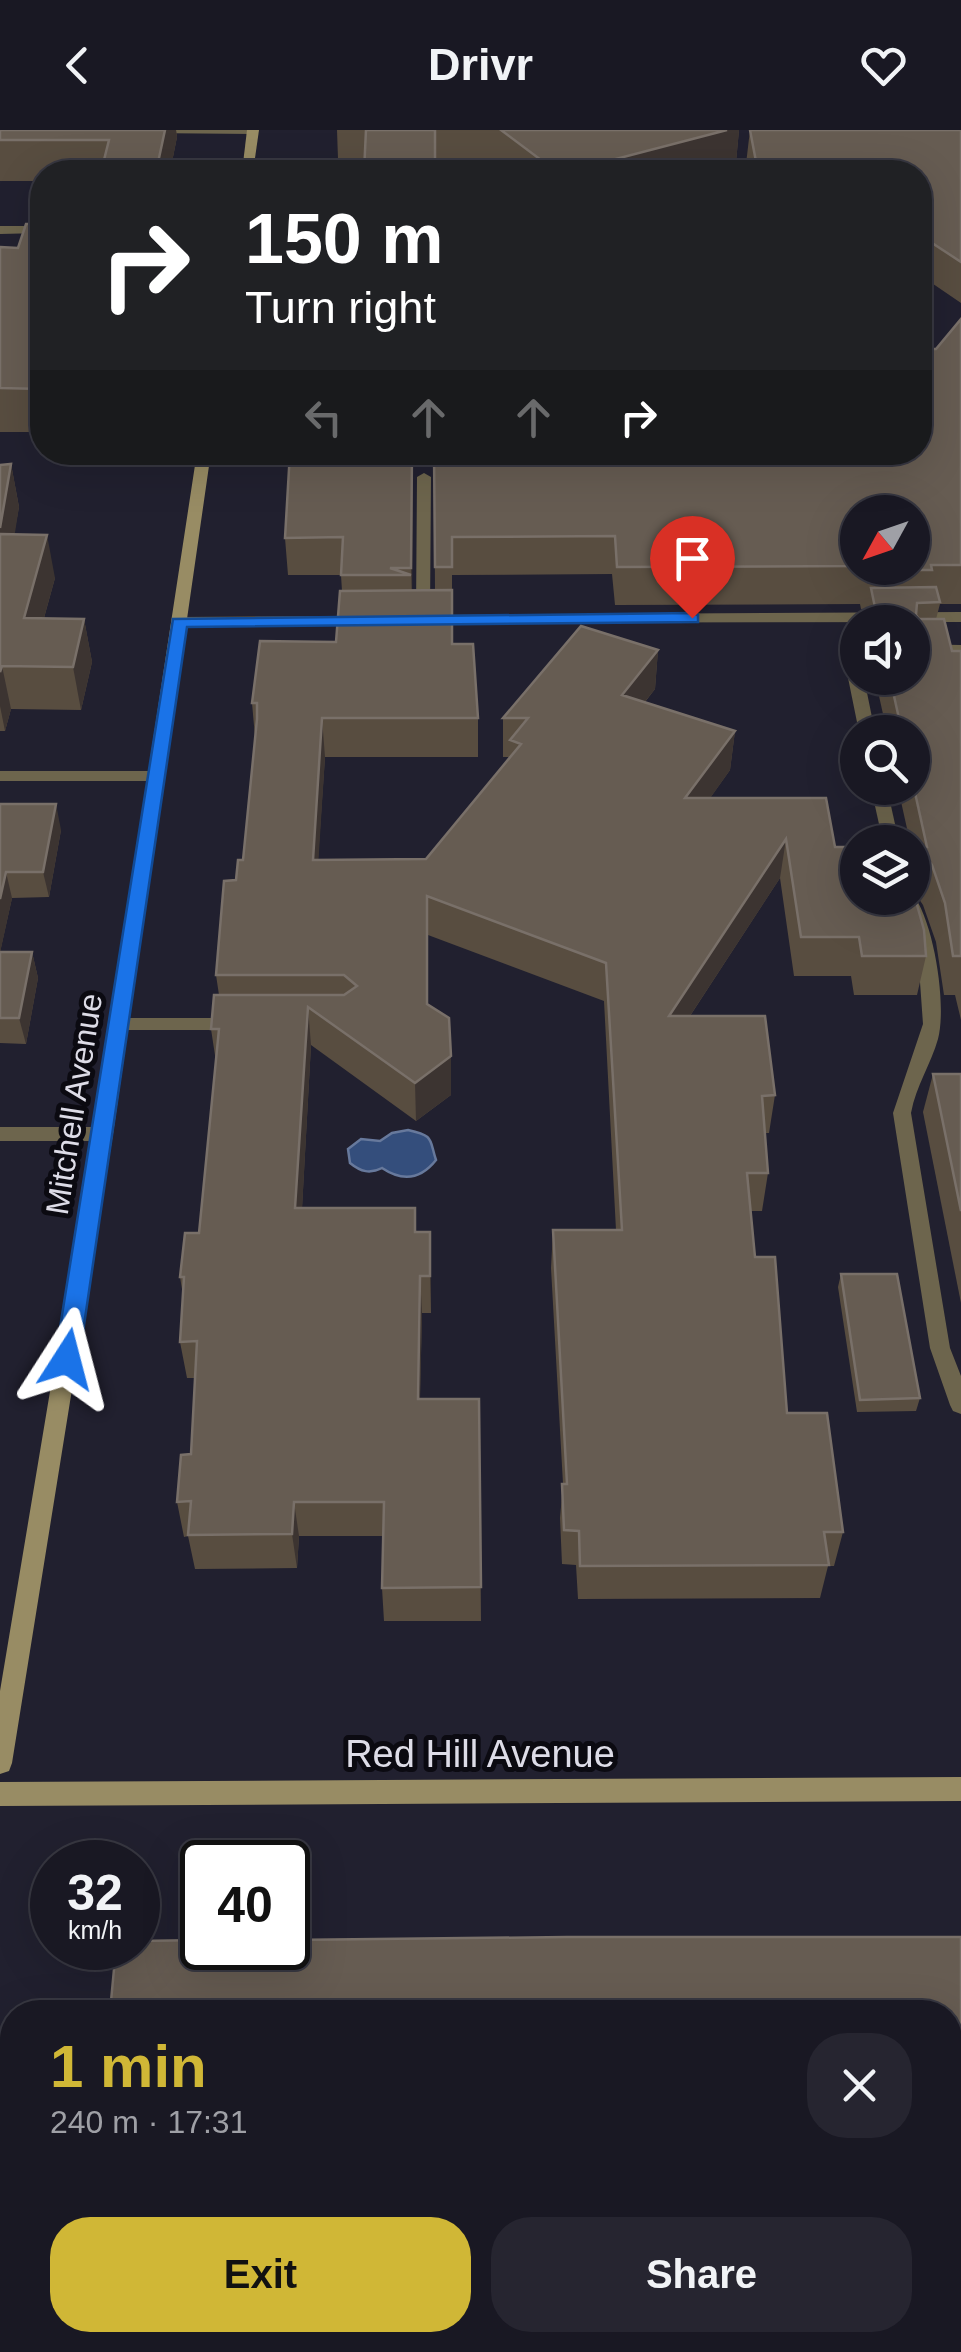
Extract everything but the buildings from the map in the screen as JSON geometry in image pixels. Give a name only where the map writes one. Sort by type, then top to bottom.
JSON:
[{"type":"street","points":[[144,130],[253,131],[248,160]]},
{"type":"street","points":[[0,230],[30,230]]},
{"type":"street","name":"Mitchell Avenue","points":[[0,1763],[103,1134],[202,465]]},
{"type":"street","points":[[424,477],[424,620]]},
{"type":"street","points":[[405,620],[961,616]]},
{"type":"street","points":[[179,622],[386,621]]},
{"type":"street","points":[[930,649],[961,650]]},
{"type":"street","points":[[0,776],[156,776]]},
{"type":"street","points":[[912,915],[935,1015],[929,1040],[905,1091],[902,1113],[940,1348],[961,1405]]},
{"type":"street","points":[[118,1024],[252,1024]]},
{"type":"street","points":[[0,1134],[103,1134]]},
{"type":"street","name":"Red Hill Avenue","points":[[0,1794],[961,1788]]},
{"type":"water","points":[[408,1130],[427,1137],[436,1160],[418,1175],[404,1177],[382,1168],[366,1171],[350,1163],[348,1149],[361,1139],[380,1141],[392,1133]]},
{"type":"route","points":[[67,1359],[179,622],[692,618]]}]
